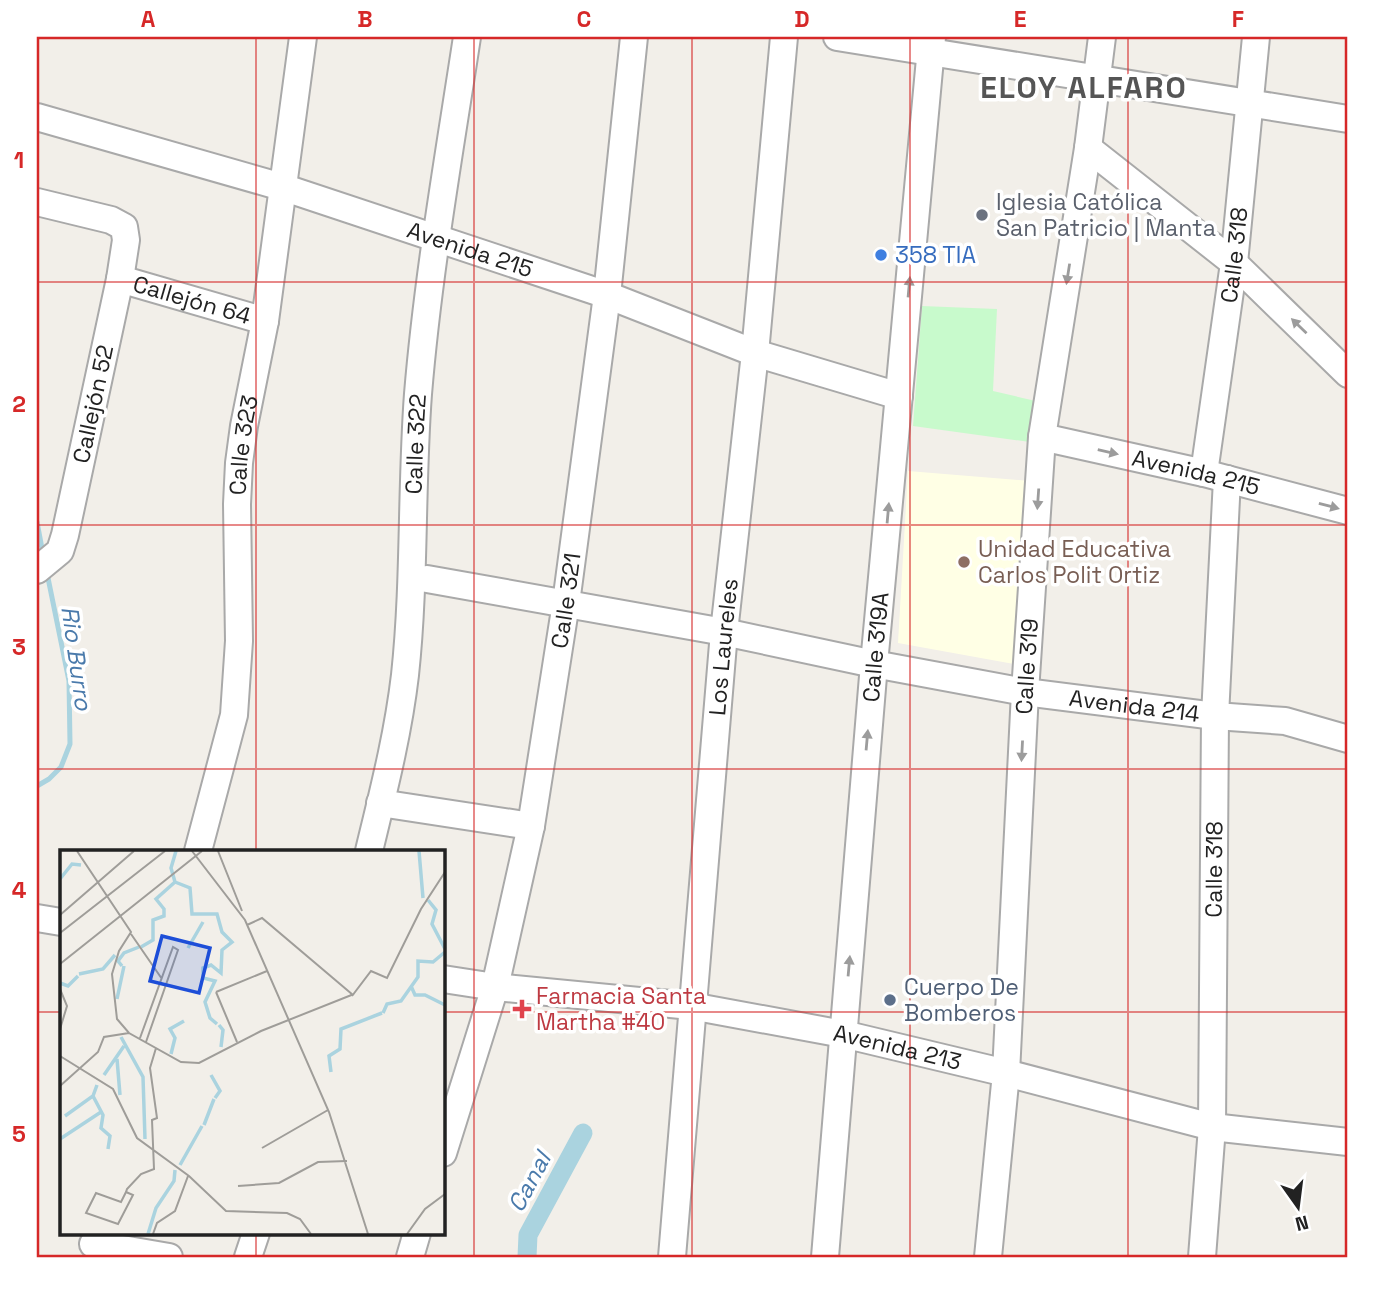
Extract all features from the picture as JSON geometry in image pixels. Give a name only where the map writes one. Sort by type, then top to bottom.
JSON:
[{"type":"street","name":"Calle 323","points":[[198,850],[233,715],[239,641],[239,463],[265,321],[303,37]]},
{"type":"street","name":"Calle 322","points":[[369,850],[397,733],[405,673],[419,391],[437,238],[467,37]]},
{"type":"street","name":"Calle 321","points":[[444,1150],[495,987],[531,826],[566,603],[607,295],[634,37]]},
{"type":"street","name":"Los Laureles","points":[[672,1257],[724,632],[755,353],[784,37]]},
{"type":"street","points":[[837,37],[931,44],[1097,80],[1348,120]]},
{"type":"street","name":"Calle 319","points":[[988,1257],[1006,1073],[1025,692],[1042,437],[1088,148],[1102,37]]},
{"type":"street","name":"Calle 318","points":[[1202,1257],[1212,1127],[1216,476],[1256,37]]},
{"type":"street","name":"Calle 319A","points":[[825,1257],[874,664],[931,44]]},
{"type":"street","name":"Avenida 215","points":[[37,117],[282,187],[607,295],[755,353],[899,396]]},
{"type":"street","points":[[1088,148],[1234,263],[1348,373]]},
{"type":"street","name":"Callejón 52","points":[[37,202],[111,220],[124,228],[127,240],[65,535],[60,551],[37,570]]},
{"type":"street","name":"Callejón 64","points":[[120,279],[265,321]]},
{"type":"street","name":"Avenida 215","points":[[1042,437],[1216,476],[1348,511]]},
{"type":"street","name":"Avenida 214","points":[[426,579],[724,632],[1025,692],[1215,716],[1285,720],[1348,739]]},
{"type":"street","points":[[380,803],[531,826]]},
{"type":"street","points":[[37,918],[60,922]]},
{"type":"street","name":"Avenida 213","points":[[444,979],[495,987],[691,1006],[843,1034],[1212,1127],[1348,1142]]},
{"type":"street","points":[[248,1257],[256,1234]]},
{"type":"street","points":[[410,1257],[418,1234]]},
{"type":"street","points":[[93,1245],[169,1257]]},
{"type":"shaded area","name":"Unidad Educativa Carlos Polit Ortiz","points":[[908,471],[1030,481],[1019,665],[898,643]]},
{"type":"green space","points":[[922,306],[997,309],[993,391],[1040,402],[1037,443],[913,426]]},
{"type":"waterway","name":"Rio Burro","points":[[37,522],[43,554]]},
{"type":"waterway","name":"Rio Burro","points":[[37,786],[61,767],[70,744],[69,681],[47,573]]},
{"type":"waterway","name":"Canal","points":[[527,1257],[528,1235],[583,1133]]},
{"type":"place","name":"Iglesia Católica San Patricio | Manta","points":[[982,215]]},
{"type":"place","name":"358 TIA","points":[[881,255]]},
{"type":"place","name":"Unidad Educativa Carlos Polit Ortiz","points":[[964,562]]},
{"type":"place","name":"Cuerpo De Bomberos","points":[[890,1000]]},
{"type":"place","name":"Farmacia Santa Martha #40","points":[[522,1009]]},
{"type":"district","name":"ELOY ALFARO","points":[[1084,87]]}]
